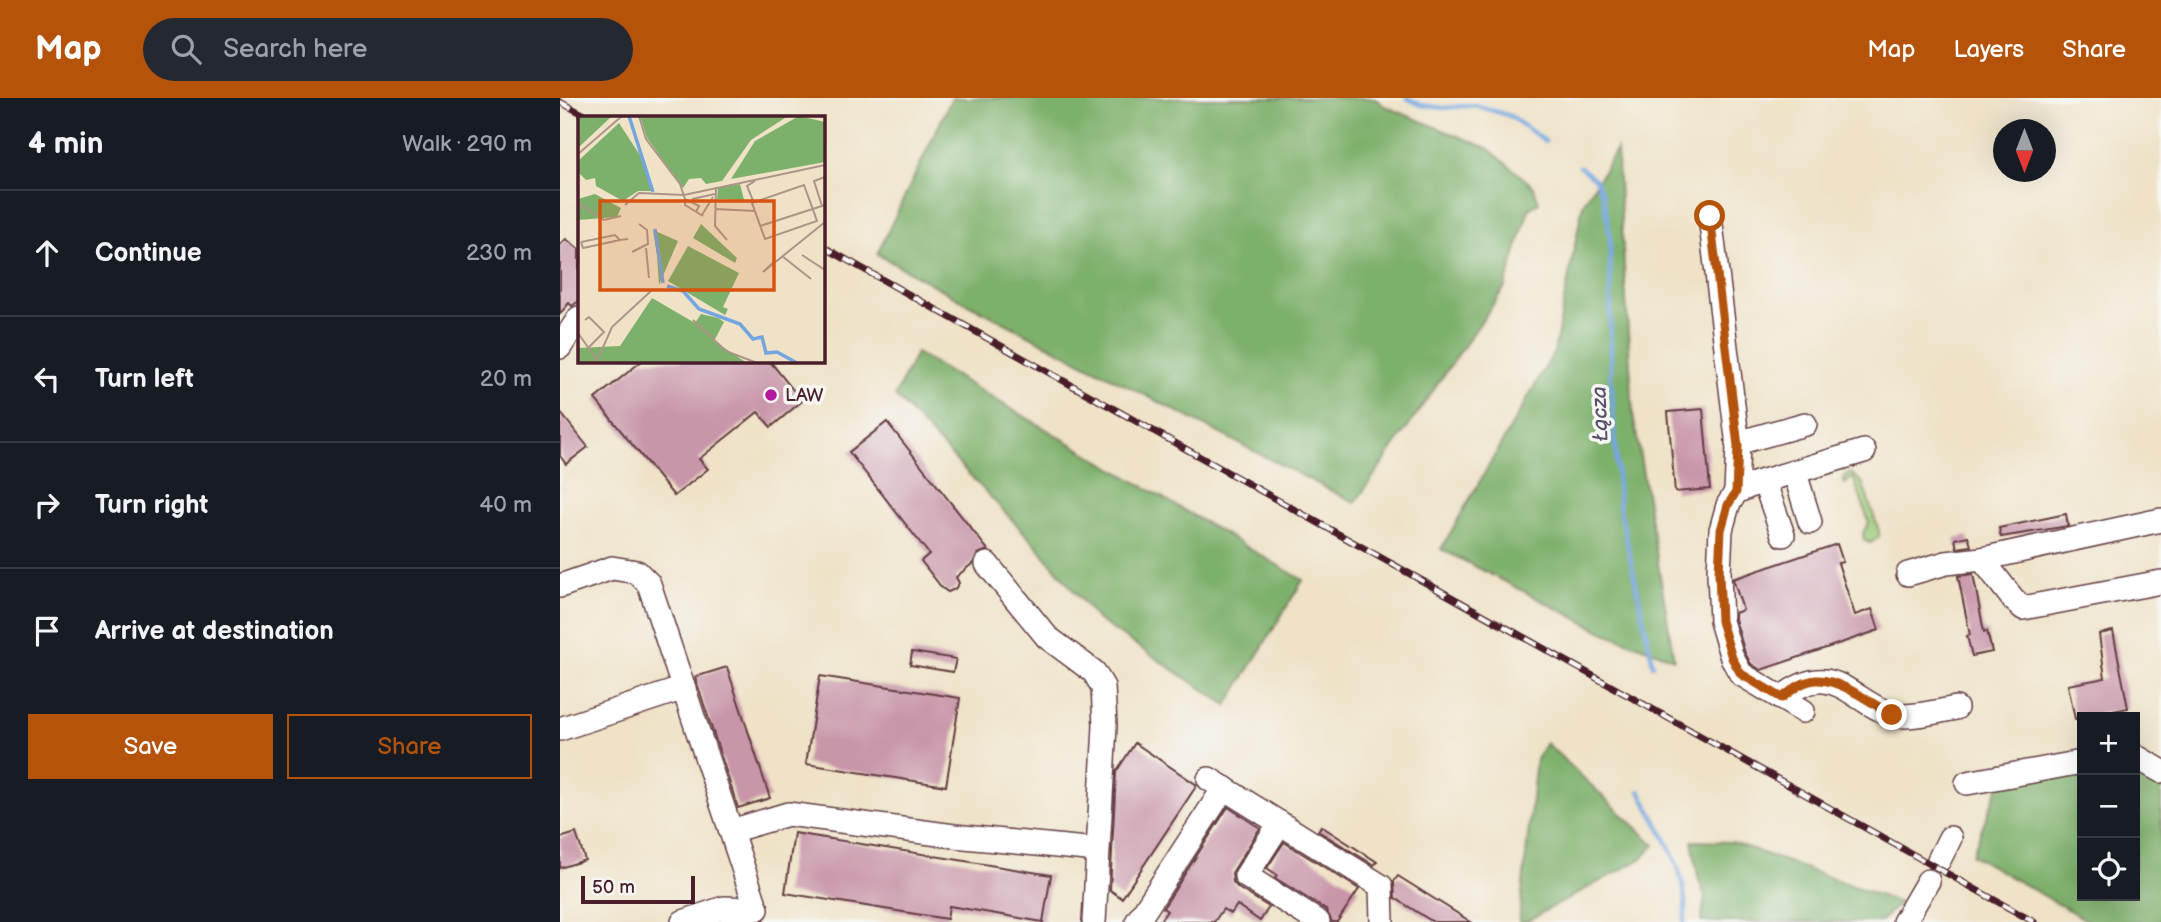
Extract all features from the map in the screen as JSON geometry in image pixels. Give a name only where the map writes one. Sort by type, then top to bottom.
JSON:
[{"type":"street","points":[[1710,216],[1737,443],[1736,492],[1728,505],[1721,530],[1721,621],[1732,658],[1741,674],[1803,711]]},
{"type":"street","points":[[560,347],[578,320]]},
{"type":"street","points":[[560,359],[578,348]]},
{"type":"street","points":[[1737,443],[1805,424]]},
{"type":"street","points":[[1736,492],[1864,451]]},
{"type":"street","points":[[1795,473],[1810,522]]},
{"type":"street","points":[[1764,481],[1783,535]]},
{"type":"street","points":[[1908,574],[1946,563],[1982,559],[2161,520]]},
{"type":"street","points":[[1982,559],[2013,599],[2024,608],[2161,582]]},
{"type":"street","points":[[987,564],[1047,637],[1094,671],[1103,687],[1105,726],[1094,922]]},
{"type":"street","points":[[560,586],[612,568],[637,572],[649,584],[758,915]]},
{"type":"street","points":[[1782,698],[1798,686],[1817,680],[1835,683],[1892,715],[1956,708]]},
{"type":"street","points":[[560,729],[684,688]]},
{"type":"street","points":[[2140,759],[2161,771]]},
{"type":"street","points":[[1968,783],[2077,763]]},
{"type":"street","points":[[1138,922],[1216,784],[1381,886],[1382,922]]},
{"type":"street","points":[[732,831],[788,814],[954,836],[1097,849]]},
{"type":"street","points":[[1280,823],[1246,876],[1318,922]]},
{"type":"street","points":[[1939,860],[1950,838]]},
{"type":"street","points":[[1904,922],[1928,881]]},
{"type":"street","points":[[683,922],[724,908],[758,915]]},
{"type":"street","points":[[734,922],[758,915]]},
{"type":"green space","points":[[952,98],[1375,98],[1384,106],[1488,148],[1534,187],[1539,203],[1529,209],[1505,287],[1355,503],[968,304],[877,254]]},
{"type":"green space","points":[[1617,149],[1633,414],[1674,659],[1605,633],[1441,549],[1554,352],[1583,204]]},
{"type":"green space","points":[[916,353],[1303,580],[1227,705],[1098,620],[1036,545],[895,396]]},
{"type":"green space","points":[[1851,473],[1862,482],[1879,531],[1879,537],[1870,543],[1864,540],[1863,533],[1869,522],[1853,477],[1845,484],[1843,480],[1846,474]]},
{"type":"green space","points":[[1546,743],[1655,845],[1641,859],[1525,922],[1519,922],[1536,759]]},
{"type":"green space","points":[[2077,764],[2077,901],[2140,901],[2140,766],[2161,780],[2161,922],[2090,922],[1972,855],[2001,779]]},
{"type":"green space","points":[[1692,841],[1732,842],[1900,903],[1880,922],[1701,922],[1705,896],[1698,877]]},
{"type":"building","points":[[566,239],[578,248],[578,302],[572,306],[569,303],[560,314],[560,245]]},
{"type":"building","points":[[641,362],[771,362],[802,401],[771,427],[758,412],[699,459],[708,469],[674,496],[595,399]]},
{"type":"building","points":[[1703,409],[1710,489],[1675,492],[1668,412]]},
{"type":"building","points":[[560,412],[588,447],[566,464],[560,456]]},
{"type":"building","points":[[887,422],[988,550],[978,554],[973,563],[956,577],[959,583],[955,589],[948,592],[921,561],[929,554],[849,452]]},
{"type":"building","points":[[2066,514],[2068,526],[2001,537],[1999,528]]},
{"type":"building","points":[[1968,536],[1971,546],[1957,548],[1955,539]]},
{"type":"building","points":[[1837,544],[1843,562],[1838,563],[1855,615],[1872,609],[1879,630],[1761,670],[1751,664],[1735,619],[1735,613],[1743,610],[1733,579]]},
{"type":"building","points":[[1973,574],[1984,632],[1987,631],[1992,652],[1972,656],[1958,576]]},
{"type":"building","points":[[2113,631],[2128,708],[2109,712],[2077,712],[2075,719],[2068,685],[2105,678],[2099,634]]},
{"type":"building","points":[[912,652],[956,659],[953,672],[910,665]]},
{"type":"building","points":[[727,667],[770,798],[738,808],[695,677]]},
{"type":"building","points":[[820,676],[960,698],[946,786],[806,764]]},
{"type":"building","points":[[1135,743],[1197,785],[1122,898],[1110,890],[1116,772]]},
{"type":"building","points":[[1228,807],[1260,828],[1232,873],[1233,882],[1269,907],[1260,921],[1237,905],[1231,914],[1223,909],[1214,922],[1159,922],[1167,911],[1163,908]]},
{"type":"building","points":[[1321,826],[1377,862],[1374,865],[1318,831]]},
{"type":"building","points":[[576,833],[585,860],[560,868],[560,838]]},
{"type":"building","points":[[794,833],[1051,875],[1043,922],[949,906],[947,919],[785,893]]},
{"type":"building","points":[[1284,842],[1359,889],[1337,922],[1332,922],[1326,910],[1275,878],[1277,875],[1267,868]]},
{"type":"building","points":[[1398,876],[1471,922],[1433,922],[1395,898],[1394,881]]},
{"type":"waterway","name":"Łącza","points":[[1407,98],[1421,105],[1444,108],[1475,105],[1510,116],[1545,141]]},
{"type":"waterway","name":"Łącza","points":[[1580,167],[1595,179],[1603,196],[1610,235],[1611,376],[1619,505],[1653,665]]},
{"type":"waterway","name":"Łącza","points":[[1640,791],[1679,870],[1685,904],[1684,922]]},
{"type":"railway","points":[[560,102],[587,116]]},
{"type":"railway","points":[[824,247],[2034,922]]},
{"type":"place","name":"LAW","points":[[771,395]]},
{"type":"route","points":[[1710,216],[1738,446],[1736,492],[1728,505],[1721,530],[1719,573],[1721,621],[1732,658],[1741,674],[1782,698],[1798,686],[1817,680],[1835,683],[1892,715]]}]
